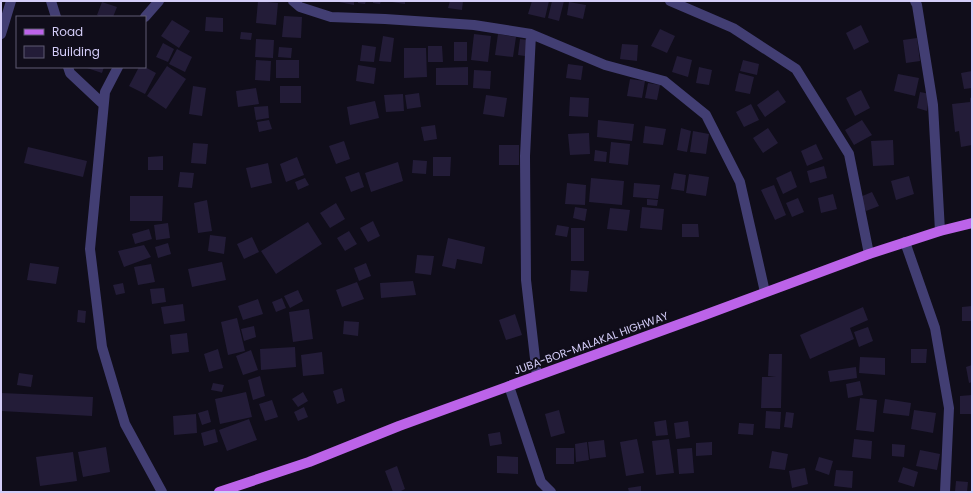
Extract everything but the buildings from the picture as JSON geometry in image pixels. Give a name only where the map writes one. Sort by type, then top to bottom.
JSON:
[{"type":"main road","name":"JUBA-BOR-MALAKAL HIGHWAY","points":[[219,492],[309,462],[399,426],[869,254],[940,231],[972,224]]},
{"type":"street","points":[[1,34],[11,1]]},
{"type":"street","points":[[52,1],[56,16]]},
{"type":"street","points":[[146,16],[158,1]]},
{"type":"street","points":[[293,1],[300,7],[331,17],[474,25],[531,34],[605,64],[664,81],[706,115],[740,182],[765,292]]},
{"type":"street","points":[[670,1],[733,28],[796,69],[849,154],[869,254]]},
{"type":"street","points":[[915,1],[917,5],[933,105],[940,231]]},
{"type":"street","points":[[531,34],[525,156],[526,280],[537,376]]},
{"type":"street","points":[[68,68],[70,73],[104,104]]},
{"type":"street","points":[[117,68],[105,92],[90,249],[102,347],[125,424],[162,492]]},
{"type":"street","points":[[905,242],[936,328],[949,408],[945,492]]},
{"type":"street","points":[[509,386],[541,482],[551,492]]}]
